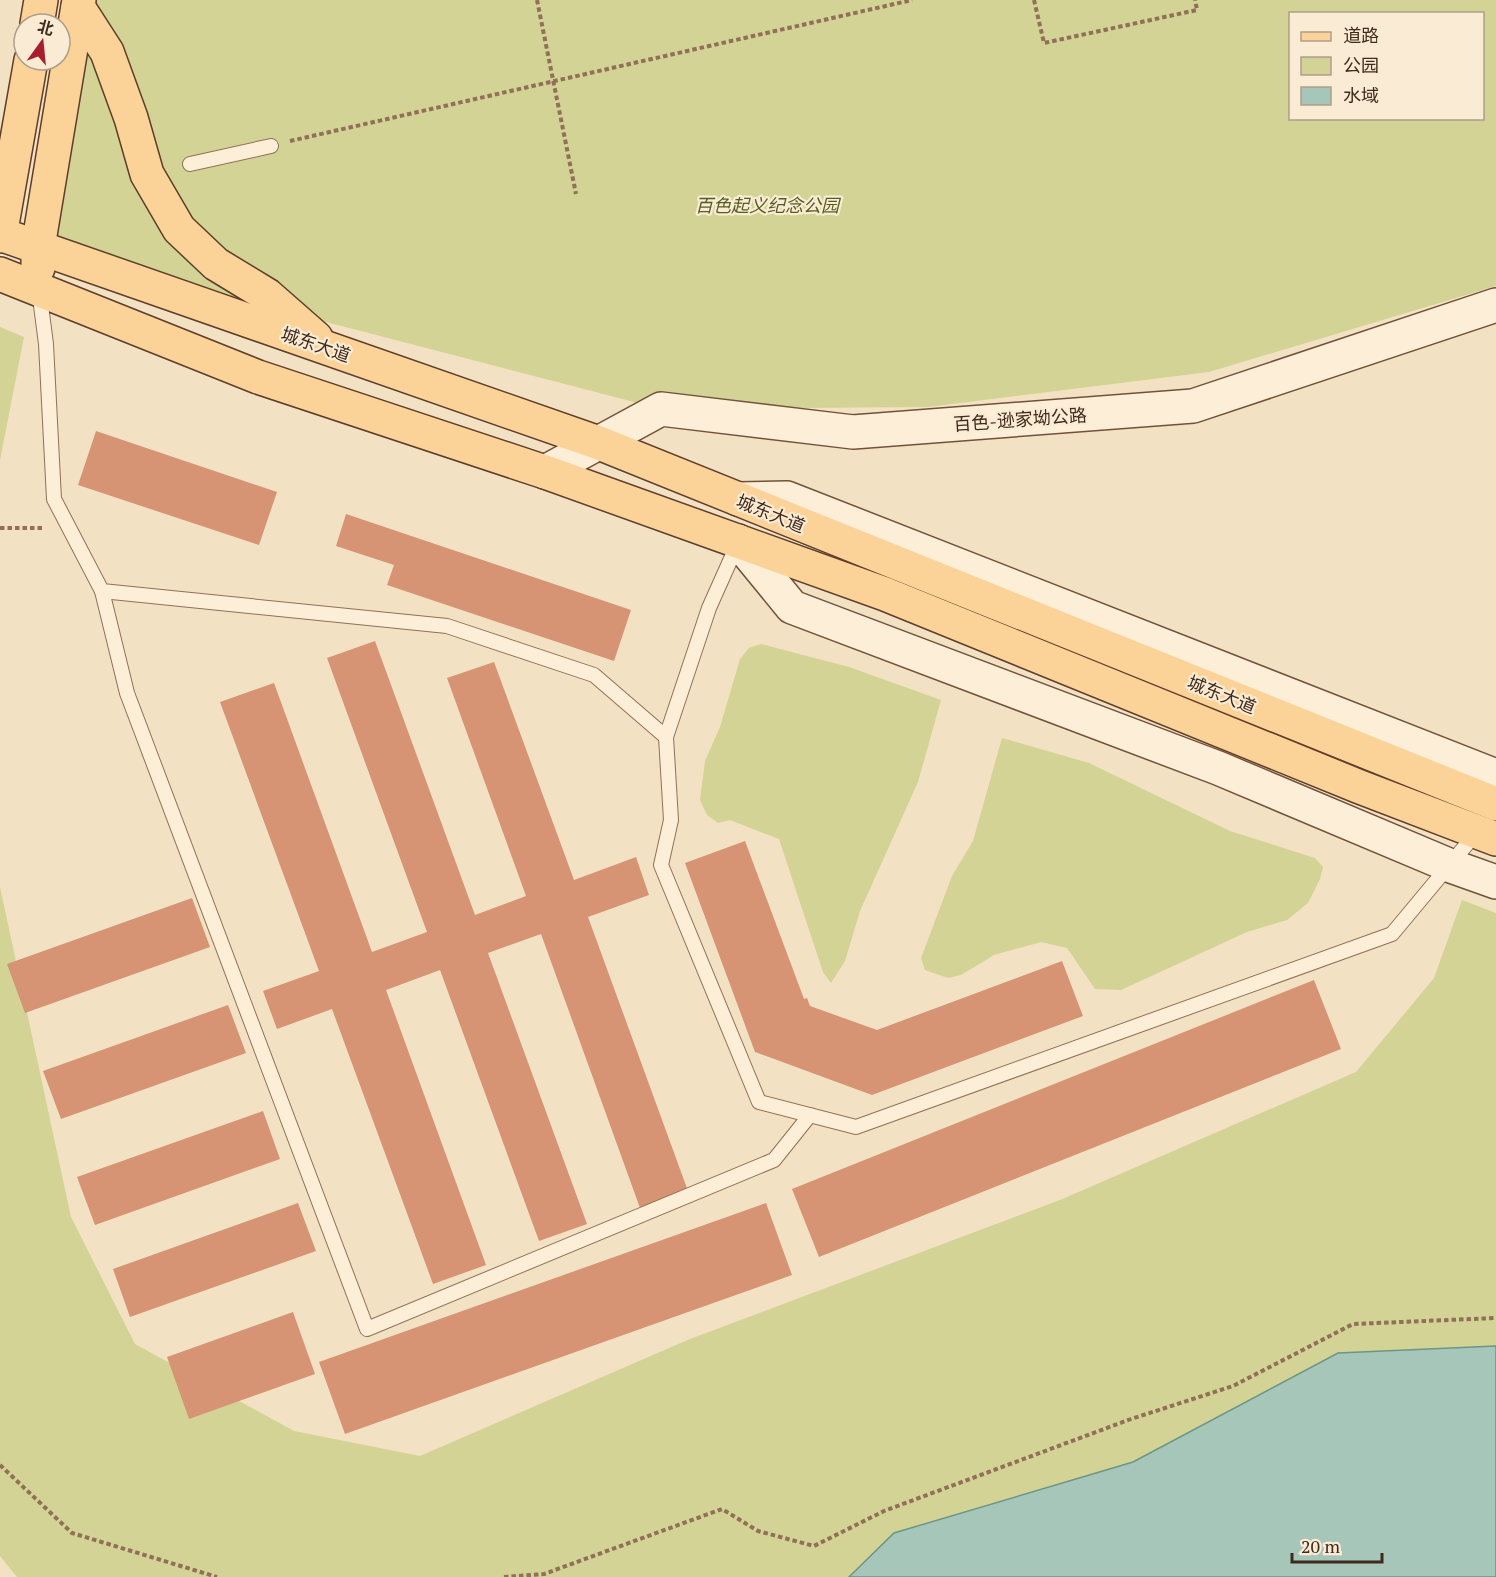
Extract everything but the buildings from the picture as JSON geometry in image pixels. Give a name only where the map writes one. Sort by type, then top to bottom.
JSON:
[{"type":"main road","points":[[39,288],[38,247],[79,3]]},
{"type":"main road","points":[[79,3],[107,52],[131,118],[147,174],[178,229],[216,264],[267,295],[328,349]]},
{"type":"main road","points":[[0,132],[28,72]]},
{"type":"main road","name":"城东大道","points":[[29,72],[0,235],[599,443],[1496,804]]},
{"type":"main road","name":"城东大道","points":[[0,274],[258,377],[545,472],[885,594],[1360,787],[1487,835]]},
{"type":"street","name":"百色-逊家坳公路","points":[[545,472],[661,409],[853,432],[1193,406],[1496,305]]},
{"type":"street","points":[[738,499],[787,498],[1496,776]]},
{"type":"street","points":[[738,541],[792,607],[1218,768],[1450,866],[1496,882]]},
{"type":"lane","points":[[190,164],[271,146]]},
{"type":"lane","points":[[39,288],[46,344],[54,499],[102,591],[127,693],[368,1329],[774,1160],[810,1115]]},
{"type":"lane","points":[[738,541],[709,608],[666,737],[671,820],[661,865],[759,1102],[856,1127],[1392,934],[1450,866],[1487,835]]},
{"type":"lane","points":[[102,591],[447,626],[594,675],[666,737]]},
{"type":"path","points":[[537,0],[576,194]]},
{"type":"path","points":[[271,146],[912,0]]},
{"type":"path","points":[[1034,0],[1044,44],[1197,10],[1195,0]]},
{"type":"path","points":[[0,528],[69,529]]},
{"type":"path","points":[[504,1577],[544,1574],[722,1509],[758,1531],[814,1546],[884,1511],[1131,1419],[1233,1386],[1353,1324],[1496,1318]]},
{"type":"path","points":[[0,1465],[72,1533],[217,1577]]},
{"type":"green space","name":"百色起义纪念公园","points":[[88,0],[1496,0],[1496,286],[1209,372],[928,407],[661,409],[38,247]]},
{"type":"green space","points":[[0,327],[24,337],[0,460]]},
{"type":"green space","points":[[761,644],[849,667],[941,700],[918,782],[860,911],[845,961],[831,983],[823,972],[779,839],[730,820],[718,823],[707,815],[700,800],[705,761],[720,727],[740,659],[749,648]]},
{"type":"green space","points":[[1002,738],[1089,763],[1230,831],[1315,858],[1323,867],[1320,879],[1308,903],[1287,920],[1247,932],[1121,990],[1095,989],[1067,948],[1041,942],[994,955],[961,975],[948,978],[925,970],[921,958],[952,876],[973,841]]},
{"type":"green space","points":[[0,887],[71,1217],[135,1344],[294,1431],[420,1456],[690,1339],[1060,1200],[1356,1072],[1434,978],[1462,900],[1496,913],[1496,1346],[1338,1353],[1133,1462],[894,1533],[849,1577],[17,1577],[0,1556]]},
{"type":"water","points":[[1496,1346],[1496,1577],[849,1577],[894,1533],[1133,1462],[1338,1353]]}]
